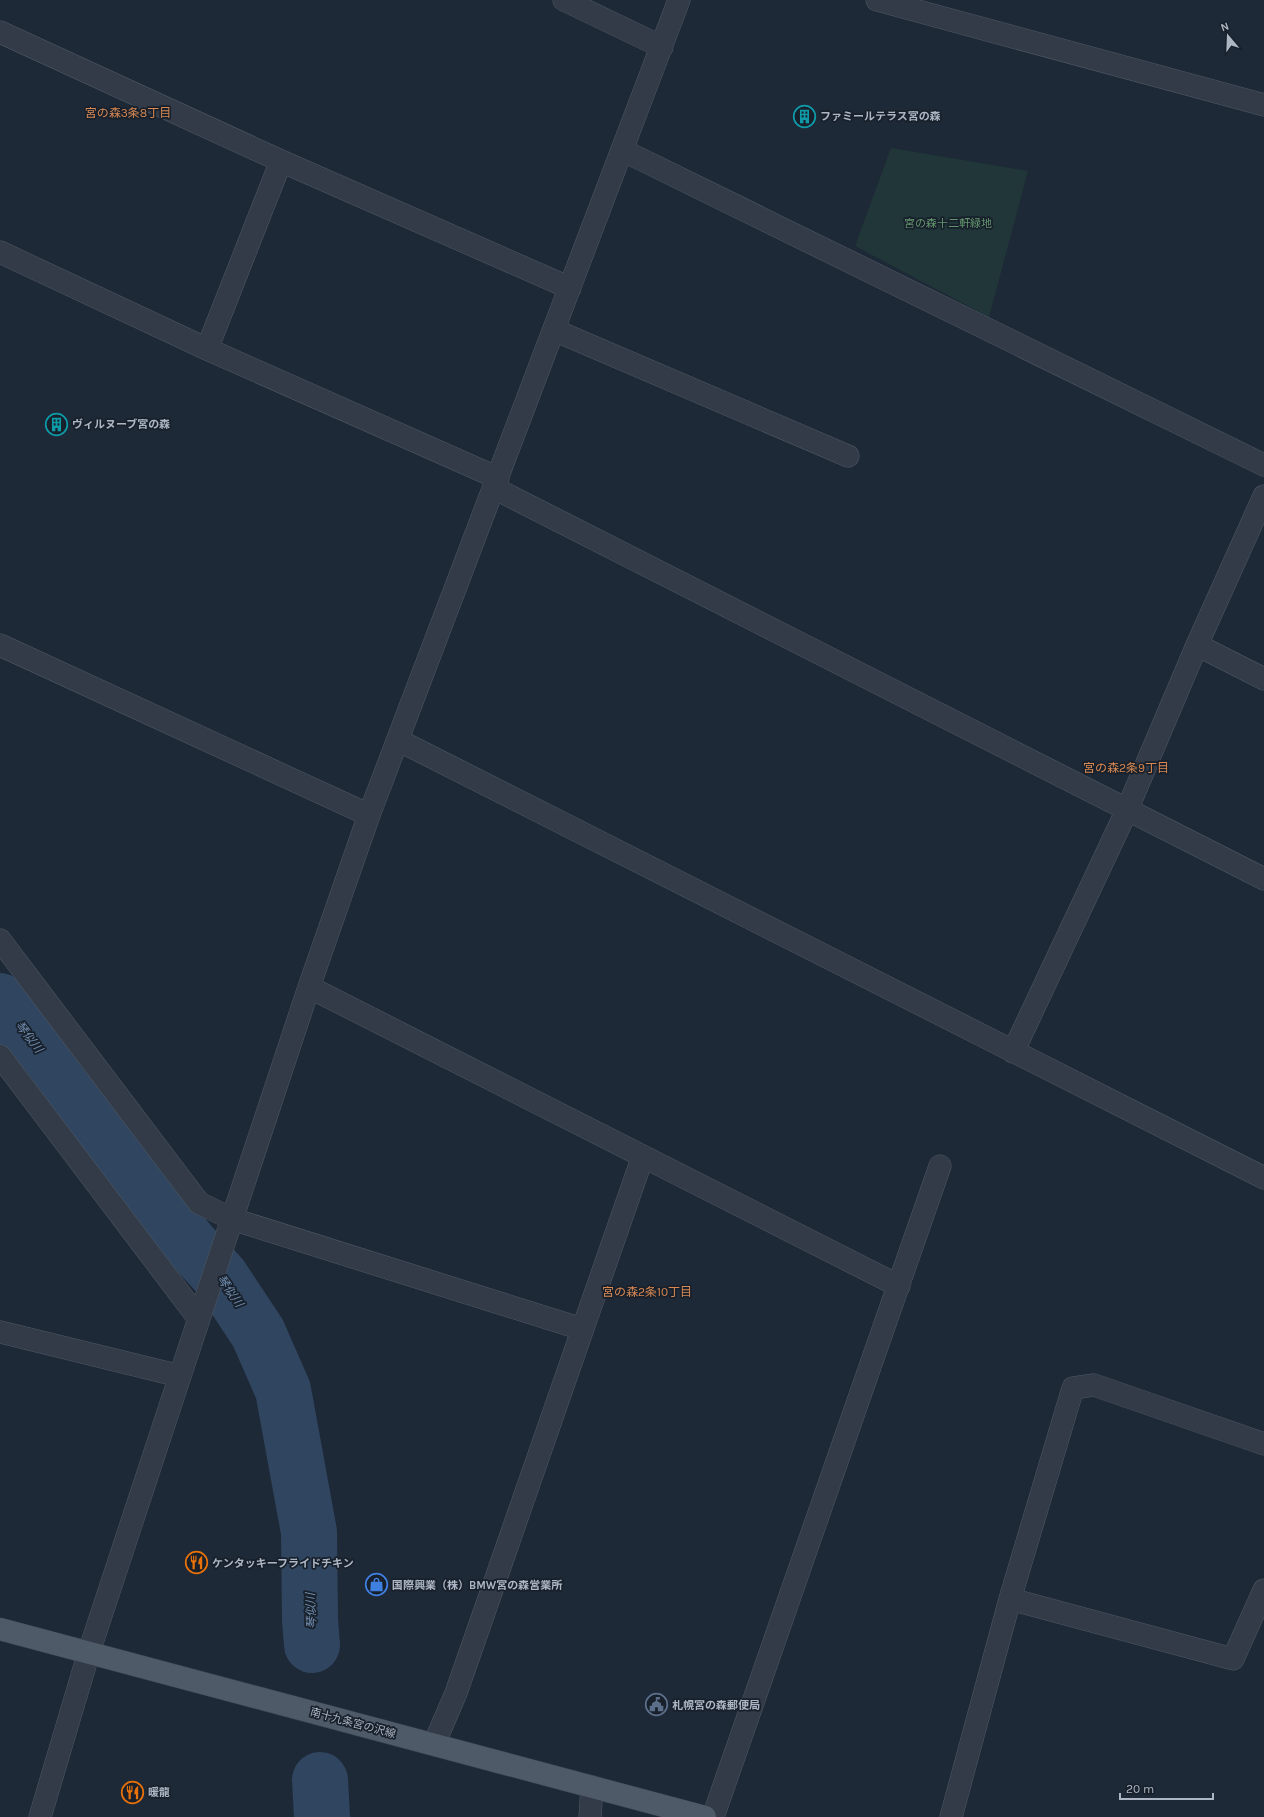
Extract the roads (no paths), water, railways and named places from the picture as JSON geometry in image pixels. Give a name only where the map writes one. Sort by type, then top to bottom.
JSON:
[{"type":"main road","name":"南十九条宮の沢線","points":[[0,1629],[705,1817]]},
{"type":"street","points":[[564,0],[662,47]]},
{"type":"street","points":[[40,1817],[89,1652],[309,987],[369,815],[680,0]]},
{"type":"street","points":[[878,0],[1264,105]]},
{"type":"street","points":[[0,32],[281,161],[570,288]]},
{"type":"street","points":[[622,150],[1264,465]]},
{"type":"street","points":[[207,349],[281,161]]},
{"type":"street","points":[[0,252],[496,483],[1126,810],[1264,879]]},
{"type":"street","points":[[554,330],[848,456]]},
{"type":"street","points":[[1012,1052],[1126,810],[1197,645],[1264,496]]},
{"type":"street","points":[[0,645],[369,815]]},
{"type":"street","points":[[1197,645],[1264,679]]},
{"type":"street","points":[[398,740],[1012,1052],[1264,1178]]},
{"type":"street","points":[[0,940],[199,1203],[232,1219],[582,1329]]},
{"type":"street","points":[[309,987],[899,1286]]},
{"type":"street","points":[[0,1056],[199,1319]]},
{"type":"street","points":[[434,1744],[456,1694],[643,1156]]},
{"type":"street","points":[[713,1817],[940,1166]]},
{"type":"street","points":[[0,1332],[180,1376]]},
{"type":"street","points":[[951,1817],[1010,1599],[1073,1388],[1094,1385],[1264,1444]]},
{"type":"street","points":[[1010,1599],[1233,1659],[1264,1590]]},
{"type":"street","points":[[590,1817],[592,1787]]},
{"type":"waterway","name":"琴似川","points":[[0,1001],[189,1243],[221,1277],[258,1333],[283,1390],[309,1532],[310,1620],[312,1645]]},
{"type":"waterway","name":"琴似川","points":[[320,1780],[322,1817]]},
{"type":"place","name":"ファミールテラス宮の森","points":[[805,116]]},
{"type":"place","name":"ヴィルヌーブ宮の森","points":[[57,424]]},
{"type":"place","name":"ケンタッキーフライドチキン","points":[[197,1563]]},
{"type":"place","name":"国際興業（株）BMW宮の森営業所","points":[[376,1585]]},
{"type":"place","name":"札幌宮の森郵便局","points":[[657,1705]]},
{"type":"place","name":"暖龍","points":[[133,1792]]},
{"type":"district","name":"宮の森3条8丁目","points":[[128,113]]},
{"type":"district","name":"宮の森2条9丁目","points":[[1126,768]]},
{"type":"district","name":"宮の森2条10丁目","points":[[647,1292]]},
{"type":"park label","name":"宮の森十二軒緑地","points":[[948,223]]}]
